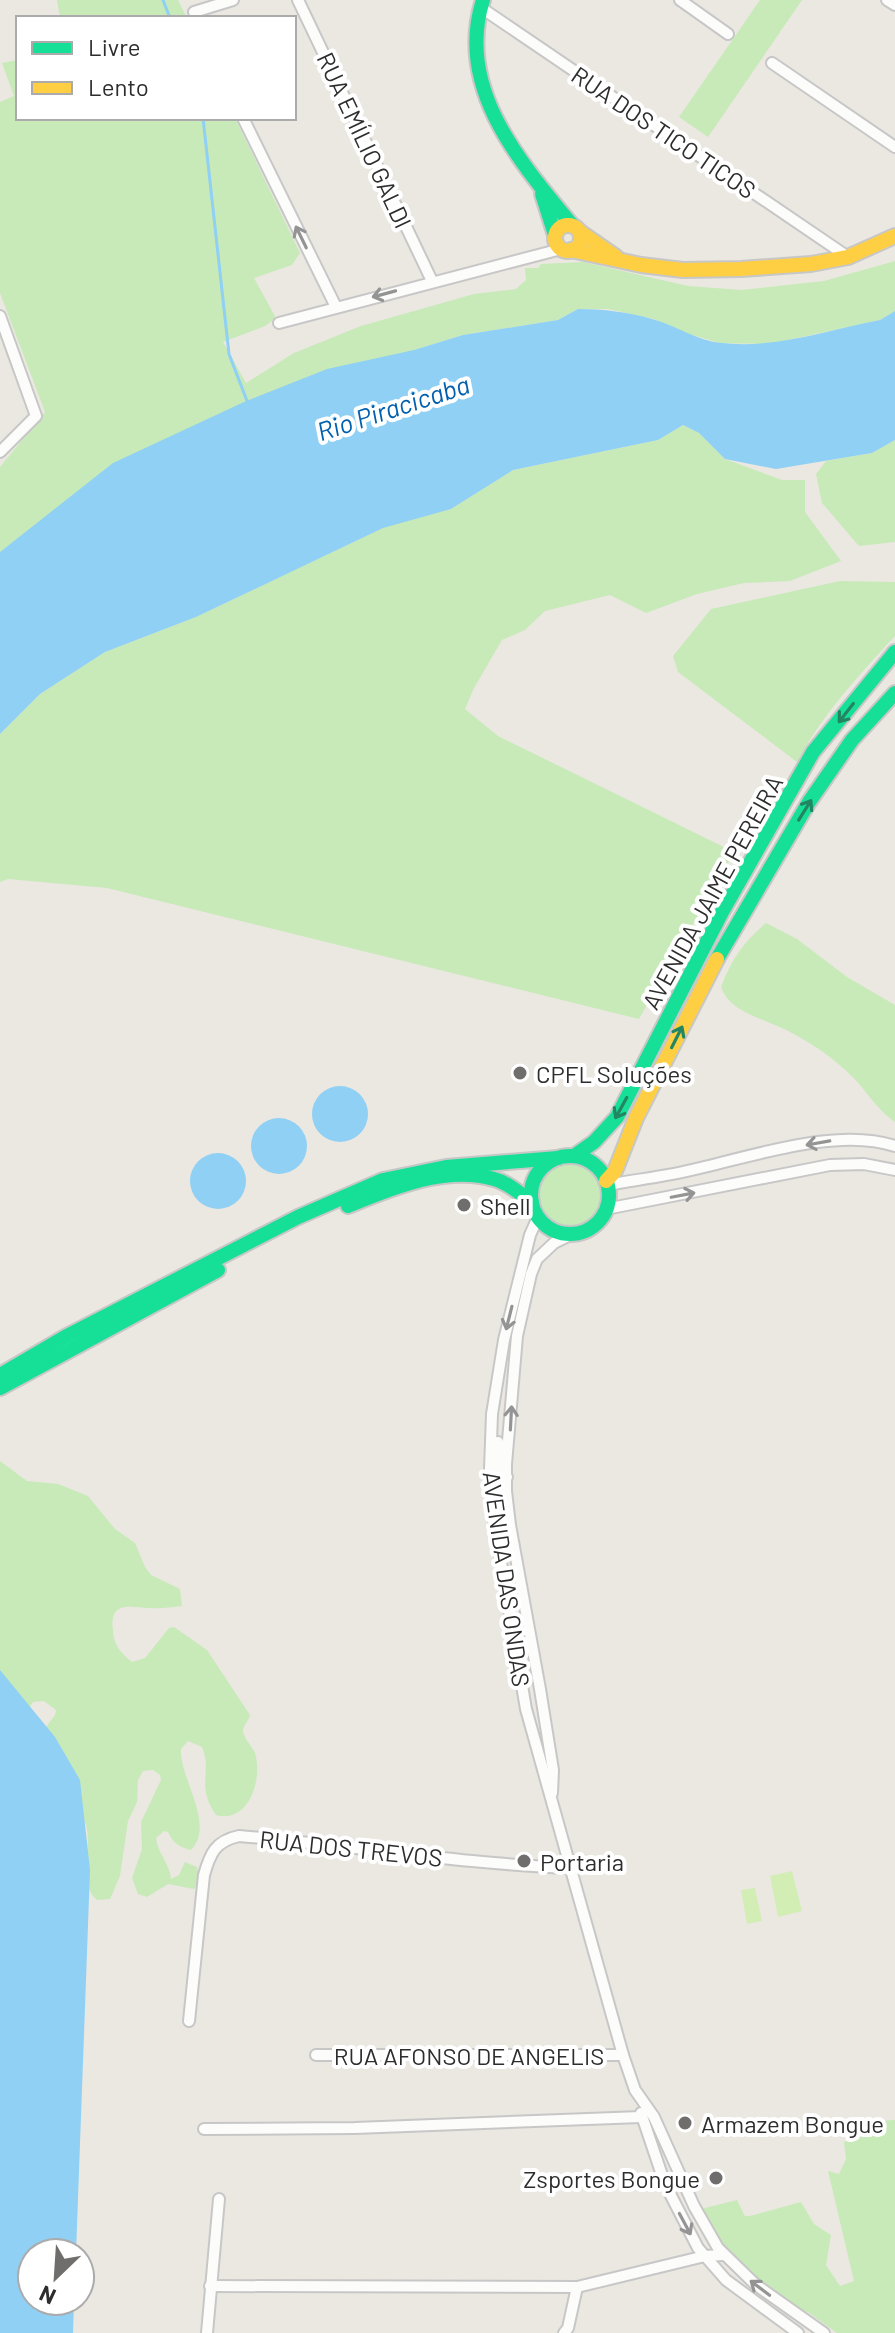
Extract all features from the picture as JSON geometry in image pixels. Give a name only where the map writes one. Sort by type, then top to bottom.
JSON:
[{"type":"main road","points":[[482,4],[477,49],[481,86],[509,140],[539,186],[576,229],[623,261]]},
{"type":"main road","points":[[539,186],[554,240],[566,250],[683,270],[811,264],[848,257],[895,236]]},
{"type":"main road","points":[[555,235],[561,226],[576,229]]},
{"type":"main road","points":[[566,250],[580,243],[576,229]]},
{"type":"main road","name":"AVENIDA JAIME PEREIRA","points":[[574,1156],[594,1142],[617,1117],[722,912],[813,752],[895,652]]},
{"type":"main road","name":"AVENIDA JAIME PEREIRA","points":[[607,1183],[615,1171],[636,1118],[731,932],[809,802],[852,740],[895,693]]},
{"type":"main road","points":[[0,1375],[65,1337],[298,1217],[383,1180],[446,1167],[574,1156],[594,1164],[607,1183],[606,1209],[598,1222],[572,1234],[553,1230],[535,1209],[495,1179],[463,1175],[381,1192],[294,1228],[0,1388]]},
{"type":"main road","points":[[535,1209],[531,1191],[540,1170],[558,1158]]},
{"type":"street","points":[[189,0],[196,15],[233,0]]},
{"type":"street","name":"RUA EMÍLIO GALDI","points":[[298,0],[432,281]]},
{"type":"street","points":[[680,0],[728,34]]},
{"type":"street","points":[[887,0],[895,5]]},
{"type":"street","name":"RUA DOS TICO TICOS","points":[[482,4],[848,257]]},
{"type":"street","points":[[772,63],[895,147]]},
{"type":"street","points":[[244,120],[336,307]]},
{"type":"street","points":[[279,323],[432,281],[566,250]]},
{"type":"street","points":[[0,316],[36,416],[0,452]]},
{"type":"street","points":[[607,1183],[676,1174],[849,1138],[895,1146]]},
{"type":"street","points":[[606,1209],[830,1165],[864,1164],[895,1170]]},
{"type":"street","name":"AVENIDA DAS ONDAS","points":[[535,1209],[504,1340],[494,1401],[490,1455],[491,1493],[526,1709],[623,2055],[639,2099],[641,2117],[681,2217],[705,2256],[726,2280],[798,2333]]},
{"type":"street","name":"AVENIDA DAS ONDAS","points":[[551,1799],[553,1770],[510,1525],[507,1477],[513,1368],[531,1274],[537,1259],[554,1243],[572,1234]]},
{"type":"street","points":[[494,1401],[498,1468],[507,1477]]},
{"type":"street","points":[[515,1636],[528,1685],[540,1689]]},
{"type":"street","points":[[526,1709],[534,1717],[546,1759],[553,1770]]},
{"type":"street","name":"RUA DOS TREVOS","points":[[189,2021],[204,1875],[210,1854],[220,1842],[229,1838],[239,1836],[326,1843],[519,1866],[572,1868]]},
{"type":"street","name":"RUA AFONSO DE ANGELIS","points":[[316,2055],[623,2055]]},
{"type":"street","name":"AVENIDA DAS ONDAS","points":[[639,2099],[654,2117],[705,2226],[723,2255],[756,2285],[824,2333]]},
{"type":"street","points":[[204,2129],[416,2126],[641,2117]]},
{"type":"street","points":[[655,2154],[668,2150]]},
{"type":"street","points":[[661,2171],[678,2168]]},
{"type":"street","points":[[207,2333],[219,2199]]},
{"type":"street","points":[[210,2286],[577,2287],[705,2256],[723,2255]]},
{"type":"street","points":[[568,2331],[577,2287]]},
{"type":"green space","points":[[57,0],[178,0],[186,16],[60,16]]},
{"type":"green space","points":[[760,0],[802,0],[708,137],[679,117]]},
{"type":"green space","points":[[16,60],[16,120],[236,120],[300,253],[292,265],[254,278],[276,318],[265,326],[223,342],[246,383],[294,353],[361,326],[474,294],[516,289],[526,280],[525,268],[538,268],[541,264],[583,262],[688,286],[742,290],[824,281],[895,261],[895,311],[880,320],[770,344],[719,343],[676,330],[654,319],[608,309],[578,309],[558,320],[463,335],[414,350],[22,535],[0,552],[0,467],[45,412],[0,293],[0,102],[14,96],[2,63]]},
{"type":"green space","points":[[683,425],[699,433],[725,459],[782,480],[805,480],[805,512],[841,561],[790,581],[744,583],[697,594],[646,613],[610,595],[545,611],[525,630],[502,640],[465,709],[498,736],[734,852],[639,1019],[107,888],[8,879],[0,882],[0,734],[40,694],[105,652],[196,617],[387,526],[451,509],[513,470],[658,440]]},
{"type":"green space","points":[[895,440],[895,542],[859,546],[822,503],[816,474],[826,461],[872,453]]},
{"type":"green space","points":[[840,581],[895,582],[895,636],[830,712],[797,762],[678,672],[673,656],[711,609]]},
{"type":"green space","points":[[766,923],[797,939],[847,977],[895,1005],[895,1122],[829,1056],[792,1033],[742,1010],[726,996],[721,987],[729,968],[745,944]]},
{"type":"green space","points":[[563,1164],[575,1164],[592,1173],[599,1184],[599,1208],[592,1219],[575,1228],[563,1228],[551,1223],[542,1214],[537,1202],[537,1190],[542,1178],[551,1169]]},
{"type":"green space","points":[[0,1461],[27,1481],[58,1484],[88,1496],[115,1529],[135,1543],[151,1575],[180,1589],[182,1606],[117,1610],[113,1621],[114,1636],[125,1655],[132,1662],[145,1658],[169,1628],[174,1627],[207,1650],[250,1715],[243,1731],[255,1753],[257,1775],[251,1797],[237,1813],[216,1815],[210,1804],[206,1795],[206,1764],[202,1747],[188,1741],[181,1749],[198,1814],[198,1839],[191,1850],[177,1844],[168,1832],[164,1831],[156,1838],[171,1879],[179,1875],[185,1862],[197,1867],[200,1882],[194,1889],[168,1884],[147,1897],[138,1894],[132,1878],[142,1849],[141,1822],[161,1780],[153,1770],[143,1771],[138,1780],[137,1802],[128,1821],[120,1876],[110,1899],[97,1900],[91,1893],[86,1875],[86,1825],[43,1731],[56,1710],[44,1701],[33,1702],[30,1707],[0,1681]]},
{"type":"green space","points":[[792,1871],[802,1911],[778,1917],[770,1876]]},
{"type":"green space","points":[[755,1888],[762,1921],[747,1924],[741,1890]]},
{"type":"green space","points":[[895,2120],[895,2333],[837,2333],[808,2312],[802,2314],[759,2282],[722,2247],[701,2209],[737,2200],[745,2216],[750,2216],[801,2202],[814,2224],[831,2235],[826,2265],[840,2286],[854,2281],[828,2171],[839,2174],[846,2159],[844,2142],[873,2133],[876,2121]]},
{"type":"water","name":"Rio Piracicaba","points":[[578,309],[634,314],[704,339],[742,344],[782,341],[821,333],[880,320],[895,311],[895,440],[872,453],[776,469],[725,459],[699,433],[683,425],[658,440],[513,470],[451,509],[383,528],[196,617],[105,652],[40,694],[0,734],[0,552],[113,463],[244,402],[327,369],[414,350],[463,335],[558,320]]},
{"type":"water","points":[[340,1086],[360,1094],[368,1114],[360,1134],[340,1142],[320,1134],[312,1114],[320,1094]]},
{"type":"water","points":[[279,1118],[299,1126],[307,1146],[299,1166],[279,1174],[259,1166],[251,1146],[259,1126]]},
{"type":"water","points":[[218,1153],[238,1161],[246,1181],[238,1201],[218,1209],[198,1201],[190,1181],[198,1161]]},
{"type":"water","points":[[0,1670],[55,1737],[80,1780],[90,1870],[77,2237],[16,2237],[16,2317],[74,2317],[73,2333],[0,2333]]},
{"type":"waterway","points":[[163,0],[169,16]]},
{"type":"waterway","points":[[203,120],[229,354],[247,401]]},
{"type":"traffic: fast","points":[[483,0],[477,32],[478,63],[485,93],[514,149],[572,225]]},
{"type":"traffic: fast","points":[[542,194],[555,235]]},
{"type":"traffic: fast","points":[[574,1156],[594,1142],[617,1117],[722,912],[813,752],[895,652]]},
{"type":"traffic: fast","points":[[717,959],[809,802],[852,740],[895,693]]},
{"type":"traffic: fast","points":[[570,1156],[585,1159],[597,1168],[606,1180],[609,1195],[606,1210],[597,1222],[585,1231],[570,1234],[555,1231],[543,1222],[534,1210],[531,1195],[534,1180],[543,1168],[555,1159],[570,1156]]},
{"type":"traffic: fast","points":[[0,1375],[65,1337],[298,1217],[383,1180],[446,1167],[558,1158]]},
{"type":"traffic: fast","points":[[348,1206],[420,1180],[457,1175],[476,1175],[499,1181],[532,1202]]},
{"type":"traffic: fast","points":[[0,1388],[218,1270]]},
{"type":"traffic: slow","points":[[568,225],[577,229],[581,238],[577,247],[568,251],[559,247],[555,238],[559,229],[568,225]]},
{"type":"traffic: slow","points":[[580,232],[616,257]]},
{"type":"traffic: slow","points":[[571,250],[641,265],[683,270],[741,269],[811,264],[848,257],[895,236]]},
{"type":"traffic: slow","points":[[606,1181],[615,1171],[636,1118],[717,959]]},
{"type":"place","name":"CPFL Soluções","points":[[520,1073]]},
{"type":"place","name":"Shell","points":[[464,1205]]},
{"type":"place","name":"Portaria","points":[[524,1861]]},
{"type":"place","name":"Armazem Bongue","points":[[685,2123]]},
{"type":"place","name":"Zsportes Bongue","points":[[716,2178]]}]
